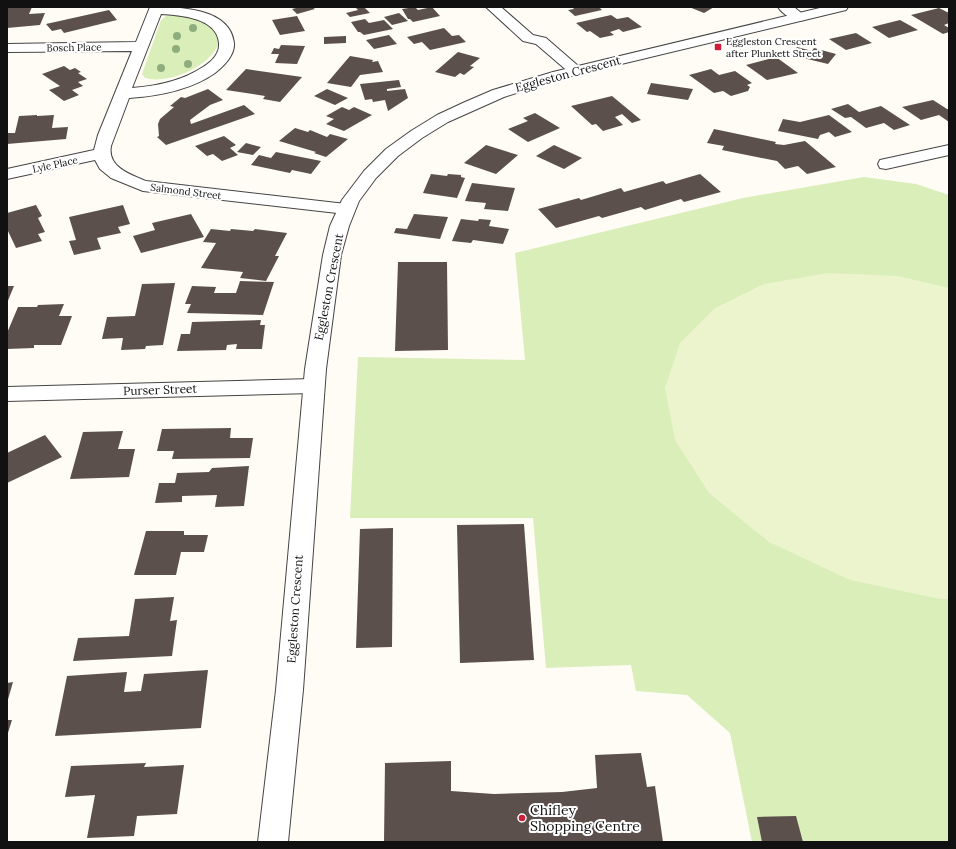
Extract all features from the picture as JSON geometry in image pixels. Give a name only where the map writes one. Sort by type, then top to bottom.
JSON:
[{"type":"street","points":[[493,7],[528,38],[526,43],[568,73]]},
{"type":"street","name":"Eggleston Crescent","points":[[273,842],[287,711],[316,357],[335,244],[346,209],[362,184],[386,157],[416,134],[446,116],[481,100],[522,85],[792,12],[841,7]]},
{"type":"street","points":[[102,153],[106,135],[140,46],[156,8],[190,13],[206,18],[215,23],[226,35],[228,41],[224,56],[209,70],[185,82],[155,90],[122,94]]},
{"type":"street","name":"Bosch Place","points":[[7,48],[140,46]]},
{"type":"street","points":[[886,164],[949,150]]},
{"type":"street","name":"Salmond Street","points":[[102,153],[105,163],[119,175],[143,186],[346,209]]},
{"type":"street","name":"Lyle Place","points":[[7,174],[102,153]]},
{"type":"street","name":"Purser Street","points":[[7,394],[313,386]]},
{"type":"green space","points":[[184,14],[210,24],[220,39],[216,48],[210,57],[190,71],[166,79],[145,78],[142,74],[161,20],[166,16]]},
{"type":"green space","points":[[864,177],[916,184],[949,195],[949,842],[752,842],[730,733],[687,695],[636,691],[631,665],[546,668],[533,518],[350,518],[358,357],[525,360],[515,253],[743,198]]},
{"type":"green space","points":[[828,273],[898,276],[949,288],[949,599],[940,599],[850,580],[769,542],[709,493],[675,440],[665,388],[680,343],[715,308],[764,284]]},
{"type":"building","points":[[8,7],[32,7],[29,14],[45,13],[40,25],[7,28]]},
{"type":"building","points":[[312,7],[315,9],[297,14],[292,9]]},
{"type":"building","points":[[364,7],[370,13],[350,17],[346,13],[358,10],[356,8]]},
{"type":"building","points":[[415,7],[418,10],[432,7],[440,16],[413,22],[408,19],[402,9]]},
{"type":"building","points":[[572,7],[599,7],[602,10],[575,16],[568,10],[574,9]]},
{"type":"building","points":[[689,7],[714,7],[704,13]]},
{"type":"building","points":[[939,8],[949,13],[949,23],[944,25],[949,28],[949,32],[943,34],[911,15]]},
{"type":"building","points":[[109,10],[117,20],[64,33],[61,29],[52,31],[46,24]]},
{"type":"building","points":[[399,13],[408,21],[392,25],[384,17]]},
{"type":"building","points":[[611,15],[617,19],[628,17],[642,27],[623,32],[619,29],[610,32],[614,35],[600,38],[590,31],[587,32],[576,23]]},
{"type":"building","points":[[297,16],[305,31],[280,35],[272,20]]},
{"type":"building","points":[[365,19],[369,23],[384,20],[393,29],[364,35],[358,32],[351,22]]},
{"type":"building","points":[[900,20],[918,30],[889,38],[872,27]]},
{"type":"building","points":[[444,28],[452,36],[459,35],[466,42],[430,50],[422,42],[414,44],[407,37]]},
{"type":"building","points":[[856,33],[872,43],[846,50],[829,39]]},
{"type":"building","points":[[389,35],[397,44],[374,49],[366,40]]},
{"type":"building","points":[[346,36],[346,43],[324,44],[324,37]]},
{"type":"building","points":[[281,45],[305,46],[297,64],[275,63],[279,54],[271,54],[274,48],[279,49]]},
{"type":"building","points":[[797,47],[812,51],[814,48],[836,54],[828,64],[791,55]]},
{"type":"building","points":[[458,52],[480,58],[470,66],[474,67],[464,75],[460,73],[455,77],[435,72]]},
{"type":"building","points":[[350,56],[373,60],[372,62],[378,61],[383,72],[360,75],[351,87],[327,83]]},
{"type":"building","points":[[776,57],[798,73],[767,80],[746,65]]},
{"type":"building","points":[[64,66],[70,70],[75,68],[81,72],[78,73],[87,79],[78,82],[83,86],[72,90],[79,95],[64,101],[49,90],[60,86],[42,74]]},
{"type":"building","points":[[246,69],[302,77],[280,102],[263,99],[265,96],[226,90]]},
{"type":"building","points":[[711,69],[719,75],[735,71],[752,83],[747,85],[750,87],[748,91],[731,96],[723,91],[714,93],[689,75]]},
{"type":"building","points":[[399,80],[401,87],[387,89],[387,91],[405,89],[408,98],[388,111],[385,100],[373,102],[372,99],[365,100],[360,84]]},
{"type":"building","points":[[651,83],[693,89],[688,100],[647,94]]},
{"type":"building","points":[[208,89],[223,100],[210,105],[190,120],[191,124],[244,105],[255,114],[166,145],[157,137],[159,136],[158,124],[160,119],[174,107],[170,106],[181,97],[185,98]]},
{"type":"building","points":[[327,89],[348,98],[335,105],[314,96]]},
{"type":"building","points":[[612,96],[641,120],[632,123],[622,114],[615,117],[623,125],[603,131],[596,124],[592,125],[571,106]]},
{"type":"building","points":[[933,100],[949,109],[949,122],[939,115],[921,120],[902,107]]},
{"type":"building","points":[[848,104],[859,112],[881,106],[910,125],[894,130],[884,123],[866,128],[851,117],[845,118],[831,109]]},
{"type":"building","points":[[342,107],[349,110],[354,107],[372,115],[344,131],[326,124],[334,119],[326,116]]},
{"type":"building","points":[[535,113],[560,128],[528,142],[508,129],[528,121],[523,118]]},
{"type":"building","points":[[54,115],[52,128],[68,127],[66,139],[7,144],[7,133],[15,133],[19,116]]},
{"type":"building","points":[[829,115],[852,132],[835,137],[829,132],[820,135],[818,139],[778,131],[783,119],[800,122]]},
{"type":"building","points":[[295,128],[308,132],[310,130],[327,137],[330,134],[348,139],[326,157],[314,153],[316,152],[279,141]]},
{"type":"building","points":[[714,129],[776,142],[775,144],[784,145],[805,141],[836,167],[807,174],[798,166],[785,169],[777,161],[722,150],[724,146],[707,143]]},
{"type":"building","points":[[224,136],[236,145],[230,148],[238,155],[222,161],[213,154],[207,156],[195,146]]},
{"type":"building","points":[[246,143],[261,147],[253,155],[237,152]]},
{"type":"building","points":[[486,145],[518,155],[496,174],[464,163]]},
{"type":"building","points":[[554,145],[582,158],[564,169],[536,156]]},
{"type":"building","points":[[276,152],[321,161],[311,174],[292,170],[290,173],[251,165],[259,155],[271,158]]},
{"type":"building","points":[[431,174],[447,176],[448,174],[461,175],[461,177],[465,178],[457,198],[423,193]]},
{"type":"building","points":[[700,174],[721,192],[684,202],[681,199],[645,210],[641,207],[602,218],[599,216],[556,228],[538,209],[579,198],[581,200],[621,188],[624,192],[663,181],[666,184]]},
{"type":"building","points":[[472,183],[515,188],[508,211],[484,209],[486,203],[465,201]]},
{"type":"building","points":[[36,205],[42,216],[38,218],[45,232],[38,234],[42,241],[16,248],[7,229],[7,213]]},
{"type":"building","points":[[123,205],[130,224],[118,227],[121,233],[97,238],[101,249],[74,255],[69,241],[76,240],[69,217]]},
{"type":"building","points":[[191,214],[204,237],[141,253],[133,236],[155,230],[152,223]]},
{"type":"building","points":[[414,214],[448,217],[440,239],[394,233],[396,228],[407,229]]},
{"type":"building","points":[[461,219],[478,221],[479,219],[491,220],[489,226],[509,229],[503,244],[473,240],[471,243],[452,241]]},
{"type":"building","points":[[211,229],[253,231],[255,229],[287,233],[275,256],[279,256],[266,281],[240,278],[243,272],[201,268],[216,243],[203,242]]},
{"type":"building","points":[[398,262],[447,262],[448,350],[395,351]]},
{"type":"building","points":[[240,281],[274,282],[263,315],[187,313],[191,304],[185,304],[192,286],[216,287],[214,293],[236,293]]},
{"type":"building","points":[[175,283],[163,345],[146,346],[145,349],[121,350],[123,338],[102,339],[107,317],[135,316],[142,284]]},
{"type":"building","points":[[7,286],[14,286],[7,303]]},
{"type":"building","points":[[64,304],[59,316],[72,316],[61,345],[34,345],[34,348],[7,349],[7,333],[18,307],[37,307],[38,305]]},
{"type":"building","points":[[261,320],[260,325],[265,325],[262,349],[236,349],[237,344],[227,345],[226,350],[177,351],[181,334],[190,334],[192,322]]},
{"type":"building","points":[[231,428],[230,438],[253,438],[250,458],[172,459],[174,451],[157,451],[162,429]]},
{"type":"building","points":[[123,431],[118,449],[135,449],[129,477],[70,479],[83,432]]},
{"type":"building","points":[[45,435],[62,457],[7,483],[7,453]]},
{"type":"building","points":[[249,466],[244,506],[215,507],[217,495],[182,496],[182,502],[155,503],[159,483],[175,483],[177,473],[209,472],[212,468]]},
{"type":"building","points":[[524,524],[534,660],[460,663],[457,525]]},
{"type":"building","points":[[393,528],[392,647],[356,648],[360,529]]},
{"type":"building","points":[[146,531],[184,531],[184,535],[208,535],[204,552],[181,552],[176,575],[134,575]]},
{"type":"building","points":[[174,597],[170,621],[177,620],[172,656],[73,661],[78,638],[129,636],[135,599]]},
{"type":"building","points":[[208,670],[201,728],[55,736],[67,676],[127,672],[124,692],[141,691],[144,674]]},
{"type":"building","points":[[13,682],[7,703],[7,683]]},
{"type":"building","points":[[7,720],[12,720],[7,736]]},
{"type":"building","name":"Chifley Shopping Centre","points":[[641,753],[647,787],[655,786],[663,842],[384,842],[385,763],[451,761],[451,791],[494,794],[562,792],[597,788],[595,755]]},
{"type":"building","points":[[146,763],[144,767],[184,765],[177,814],[137,816],[134,836],[87,838],[95,795],[65,797],[71,766]]},
{"type":"building","points":[[796,816],[803,842],[762,842],[757,817]]},
{"type":"place","name":"Eggleston Crescent after Plunkett Street","points":[[718,47]]},
{"type":"place","name":"Chifley Shopping Centre","points":[[522,818]]}]
